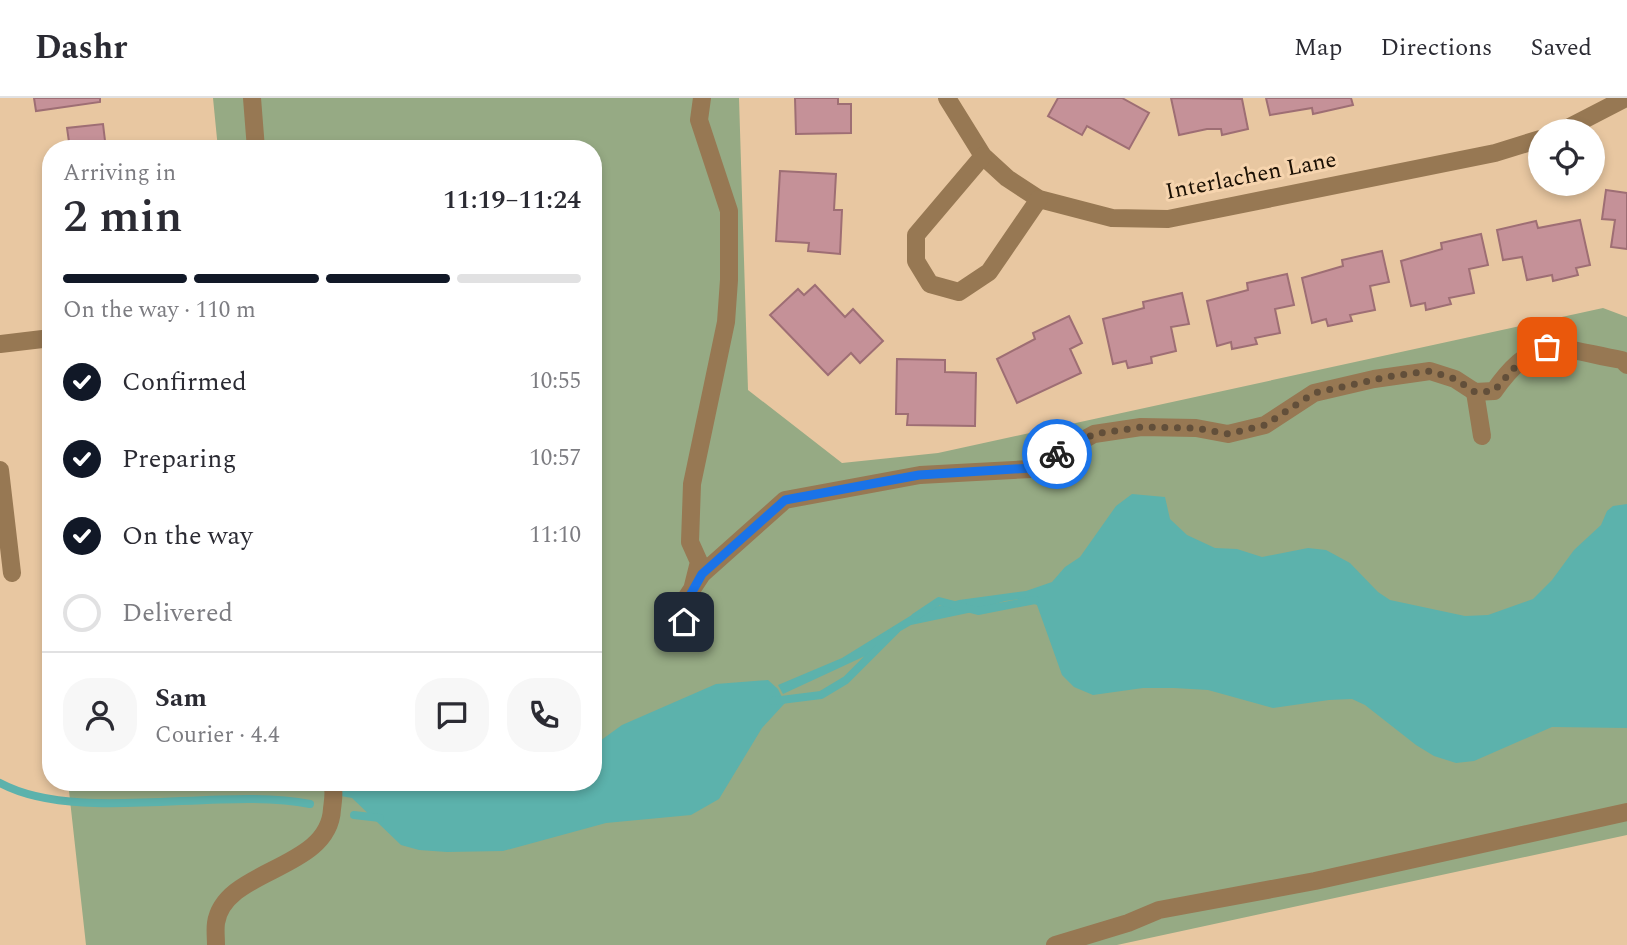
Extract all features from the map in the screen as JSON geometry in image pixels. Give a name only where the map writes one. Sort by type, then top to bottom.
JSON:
[{"type":"street","points":[[252,98],[255,140]]},
{"type":"street","points":[[702,98],[699,120],[729,211],[729,280],[726,322],[692,484],[690,542],[699,562],[688,599],[702,574],[785,500],[919,475],[1031,468],[1094,434],[1106,432],[1142,427],[1196,428],[1228,434],[1265,425],[1314,393],[1374,379],[1430,371],[1455,379],[1475,392],[1494,391],[1522,359],[1547,347],[1622,359],[1627,365]]},
{"type":"street","name":"Interlachen Lane","points":[[947,98],[983,156],[1007,178],[1039,199],[1112,218],[1168,219],[1495,152],[1528,142]]},
{"type":"street","points":[[1585,119],[1626,98]]},
{"type":"street","points":[[983,156],[916,235],[916,261],[930,284],[959,292],[989,272],[1039,199]]},
{"type":"street","points":[[0,344],[42,339]]},
{"type":"street","points":[[1475,392],[1482,436]]},
{"type":"street","points":[[0,470],[12,573]]},
{"type":"street","points":[[216,945],[216,921],[230,897],[259,876],[296,860],[325,834],[332,821],[331,791]]},
{"type":"street","points":[[1055,945],[1128,923],[1159,910],[1315,881],[1627,812]]},
{"type":"green space","points":[[213,98],[739,98],[748,390],[842,463],[938,453],[1603,308],[1627,317],[1627,835],[1117,945],[86,945],[69,791],[602,791],[602,140],[217,140]]},
{"type":"water","points":[[1132,494],[1165,497],[1170,519],[1187,535],[1215,548],[1237,549],[1262,557],[1308,548],[1326,550],[1350,563],[1378,592],[1390,600],[1465,616],[1488,615],[1533,599],[1552,580],[1574,550],[1601,525],[1607,511],[1613,506],[1627,504],[1627,728],[1552,727],[1474,761],[1456,763],[1434,756],[1416,745],[1365,705],[1352,699],[1273,708],[1208,690],[1143,688],[1093,695],[1074,687],[1062,675],[1037,605],[1019,599],[911,625],[878,644],[865,656],[783,694],[778,685],[842,658],[915,613],[959,600],[1026,591],[1052,582],[1065,567],[1080,557],[1116,506]]},
{"type":"water","points":[[768,680],[778,689],[785,703],[762,728],[719,799],[691,815],[606,823],[503,851],[447,852],[419,850],[401,845],[352,798],[341,796],[342,791],[602,791],[602,739],[622,725],[716,684]]},
{"type":"building","points":[[34,98],[100,98],[100,102],[36,111]]},
{"type":"building","points":[[795,98],[838,98],[838,104],[851,104],[851,133],[796,134]]},
{"type":"building","points":[[1058,98],[1122,98],[1149,113],[1129,149],[1087,126],[1082,135],[1048,116]]},
{"type":"building","points":[[1171,98],[1242,99],[1248,129],[1222,135],[1221,129],[1207,129],[1179,135]]},
{"type":"building","points":[[1266,98],[1351,98],[1353,105],[1313,114],[1312,108],[1270,115]]},
{"type":"building","points":[[103,124],[105,140],[69,140],[67,128]]},
{"type":"building","points":[[780,171],[836,174],[834,210],[842,210],[840,254],[808,251],[809,243],[776,241]]},
{"type":"building","points":[[1606,190],[1627,193],[1627,249],[1611,247],[1615,220],[1602,219]]},
{"type":"building","points":[[1580,220],[1590,265],[1576,268],[1578,275],[1553,281],[1552,275],[1527,280],[1522,257],[1503,260],[1497,230],[1536,221],[1538,228]]},
{"type":"building","points":[[1481,234],[1488,265],[1469,269],[1474,293],[1449,298],[1451,304],[1426,310],[1425,303],[1411,306],[1401,261],[1442,249],[1441,243]]},
{"type":"building","points":[[1382,251],[1389,282],[1370,286],[1375,310],[1350,315],[1352,321],[1328,326],[1326,319],[1312,323],[1302,278],[1343,266],[1342,260]]},
{"type":"building","points":[[1287,274],[1294,305],[1275,309],[1280,333],[1255,338],[1257,344],[1232,349],[1231,342],[1217,346],[1207,301],[1248,290],[1247,283]]},
{"type":"building","points":[[815,285],[845,317],[853,309],[883,341],[860,363],[851,353],[828,375],[770,315],[798,289],[804,295]]},
{"type":"building","points":[[1182,293],[1189,324],[1171,327],[1176,351],[1151,357],[1152,363],[1128,368],[1126,361],[1113,364],[1103,319],[1144,308],[1143,302]]},
{"type":"building","points":[[1069,316],[1082,343],[1070,349],[1081,373],[1017,403],[997,359],[1035,339],[1033,333]]},
{"type":"building","points":[[897,359],[945,360],[945,372],[976,373],[975,426],[907,425],[908,414],[896,414]]},
{"type":"waterway","points":[[915,617],[939,601],[978,611],[1035,600]]},
{"type":"waterway","points":[[773,701],[821,695],[846,680],[896,630]]},
{"type":"waterway","points":[[0,783],[32,795],[69,801],[151,803],[235,799],[310,804]]},
{"type":"waterway","points":[[354,815],[380,818]]},
{"type":"way so far","points":[[1057,454],[1094,434],[1142,427],[1196,428],[1228,434],[1265,425],[1314,393],[1392,376],[1430,371],[1455,379],[1475,392],[1494,391],[1522,359],[1547,347]]},
{"type":"route","points":[[684,622],[688,599],[702,574],[785,500],[919,475],[970,474],[1031,468],[1057,454]]}]
